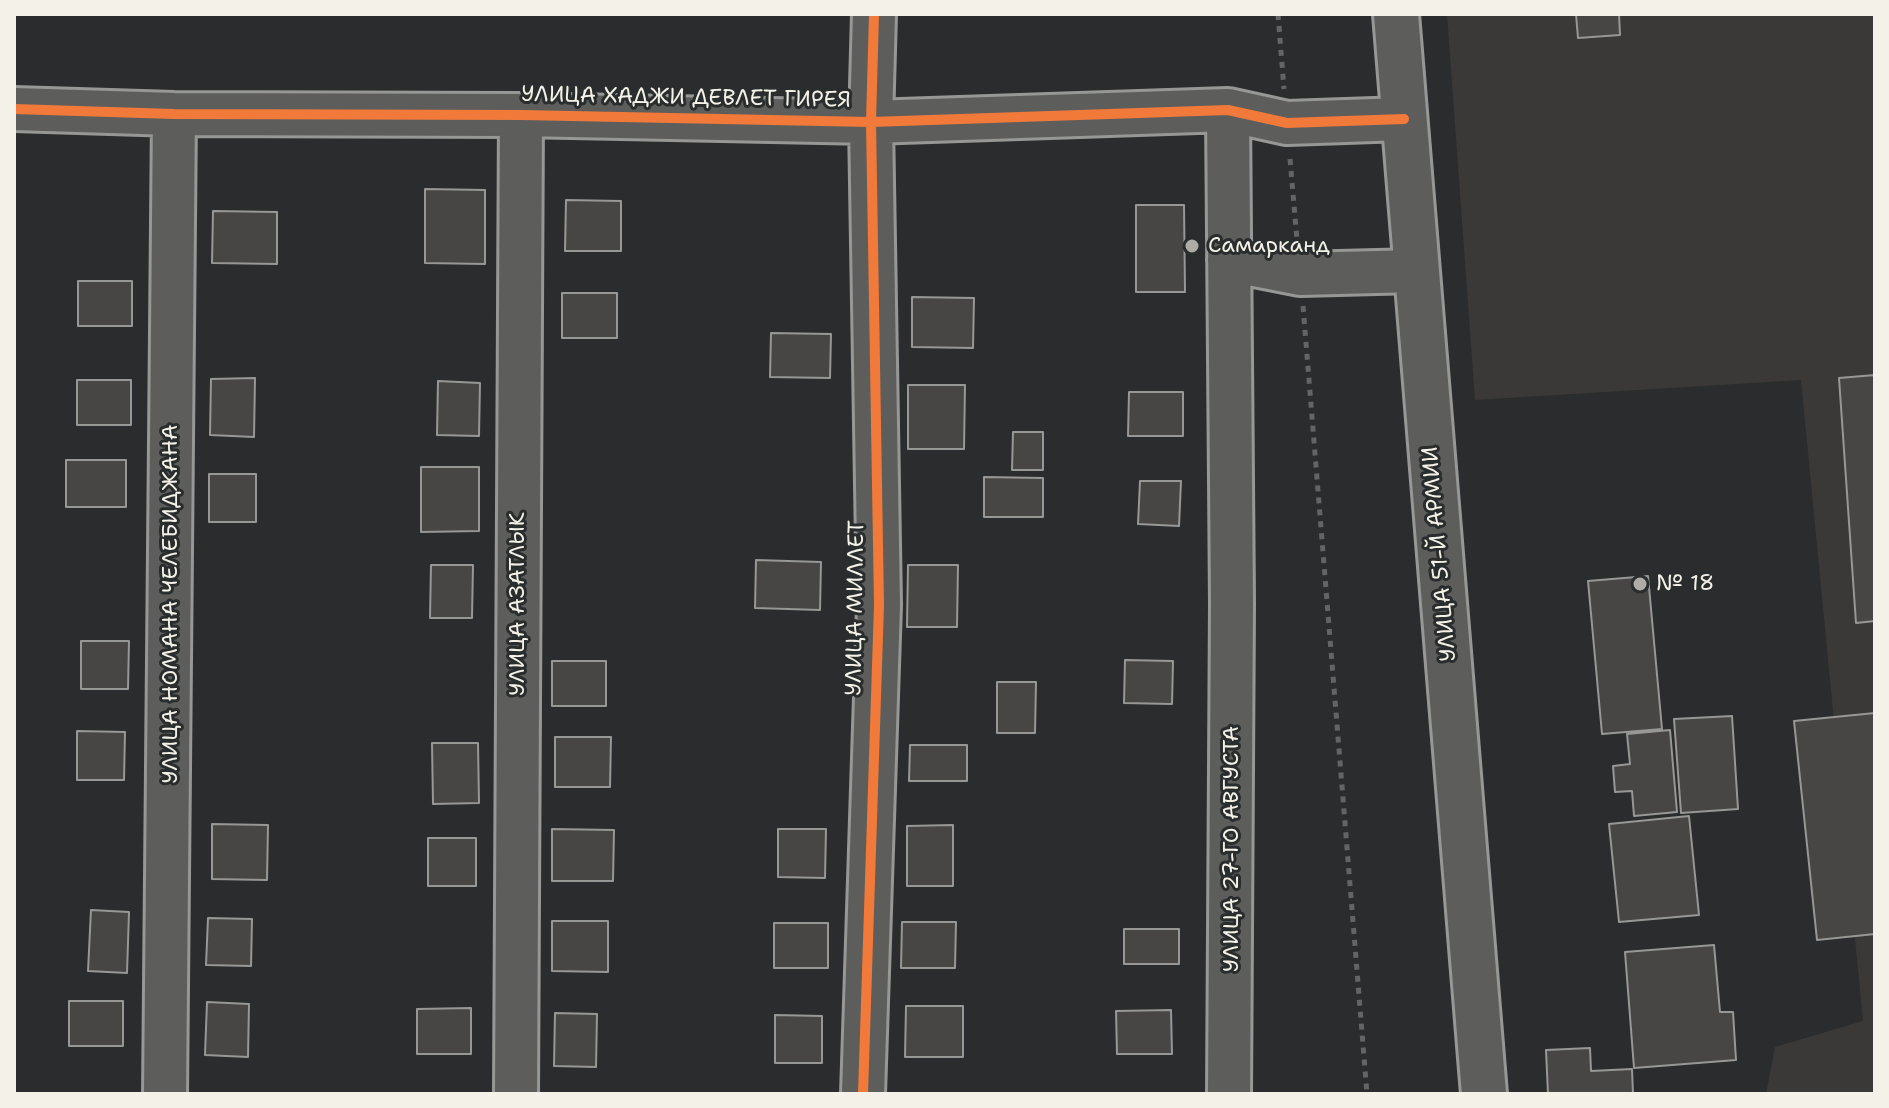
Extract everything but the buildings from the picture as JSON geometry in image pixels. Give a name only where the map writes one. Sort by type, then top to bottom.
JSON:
[{"type":"main road","name":"УЛИЦА 51-Й АРМИИ","points":[[1396,14],[1484,1094]]},
{"type":"street","name":"УЛИЦА МИЛЛЕТ","points":[[863,1094],[879,605],[871,122],[874,14]]},
{"type":"street","name":"УЛИЦА ХАДЖИ ДЕВЛЕТ ГИРЕЯ","points":[[14,109],[174,114],[521,115],[871,122],[1228,110],[1287,123],[1404,119]]},
{"type":"street","name":"УЛИЦА 27-ГО АВГУСТА","points":[[1228,110],[1232,604],[1229,1094]]},
{"type":"street","name":"УЛИЦА НОМАНА ЧЕЛЕБИДЖАНА","points":[[165,1094],[174,114]]},
{"type":"street","name":"УЛИЦА АЗАТЛЫК","points":[[516,1094],[521,115]]},
{"type":"street","points":[[1229,260],[1300,274],[1416,271]]},
{"type":"path","points":[[1278,14],[1367,1094]]},
{"type":"shaded area","points":[[1447,14],[1875,14],[1875,1094],[1766,1094],[1775,1047],[1863,1021],[1801,380],[1475,400]]},
{"type":"cycle path","points":[[863,1094],[879,605],[871,122],[874,14]]},
{"type":"cycle path","points":[[14,109],[174,114],[521,115],[871,122],[1228,110],[1287,123],[1404,119]]},
{"type":"place","name":"Самарканд","points":[[1192,246]]},
{"type":"place","name":"№ 18","points":[[1640,584]]}]
